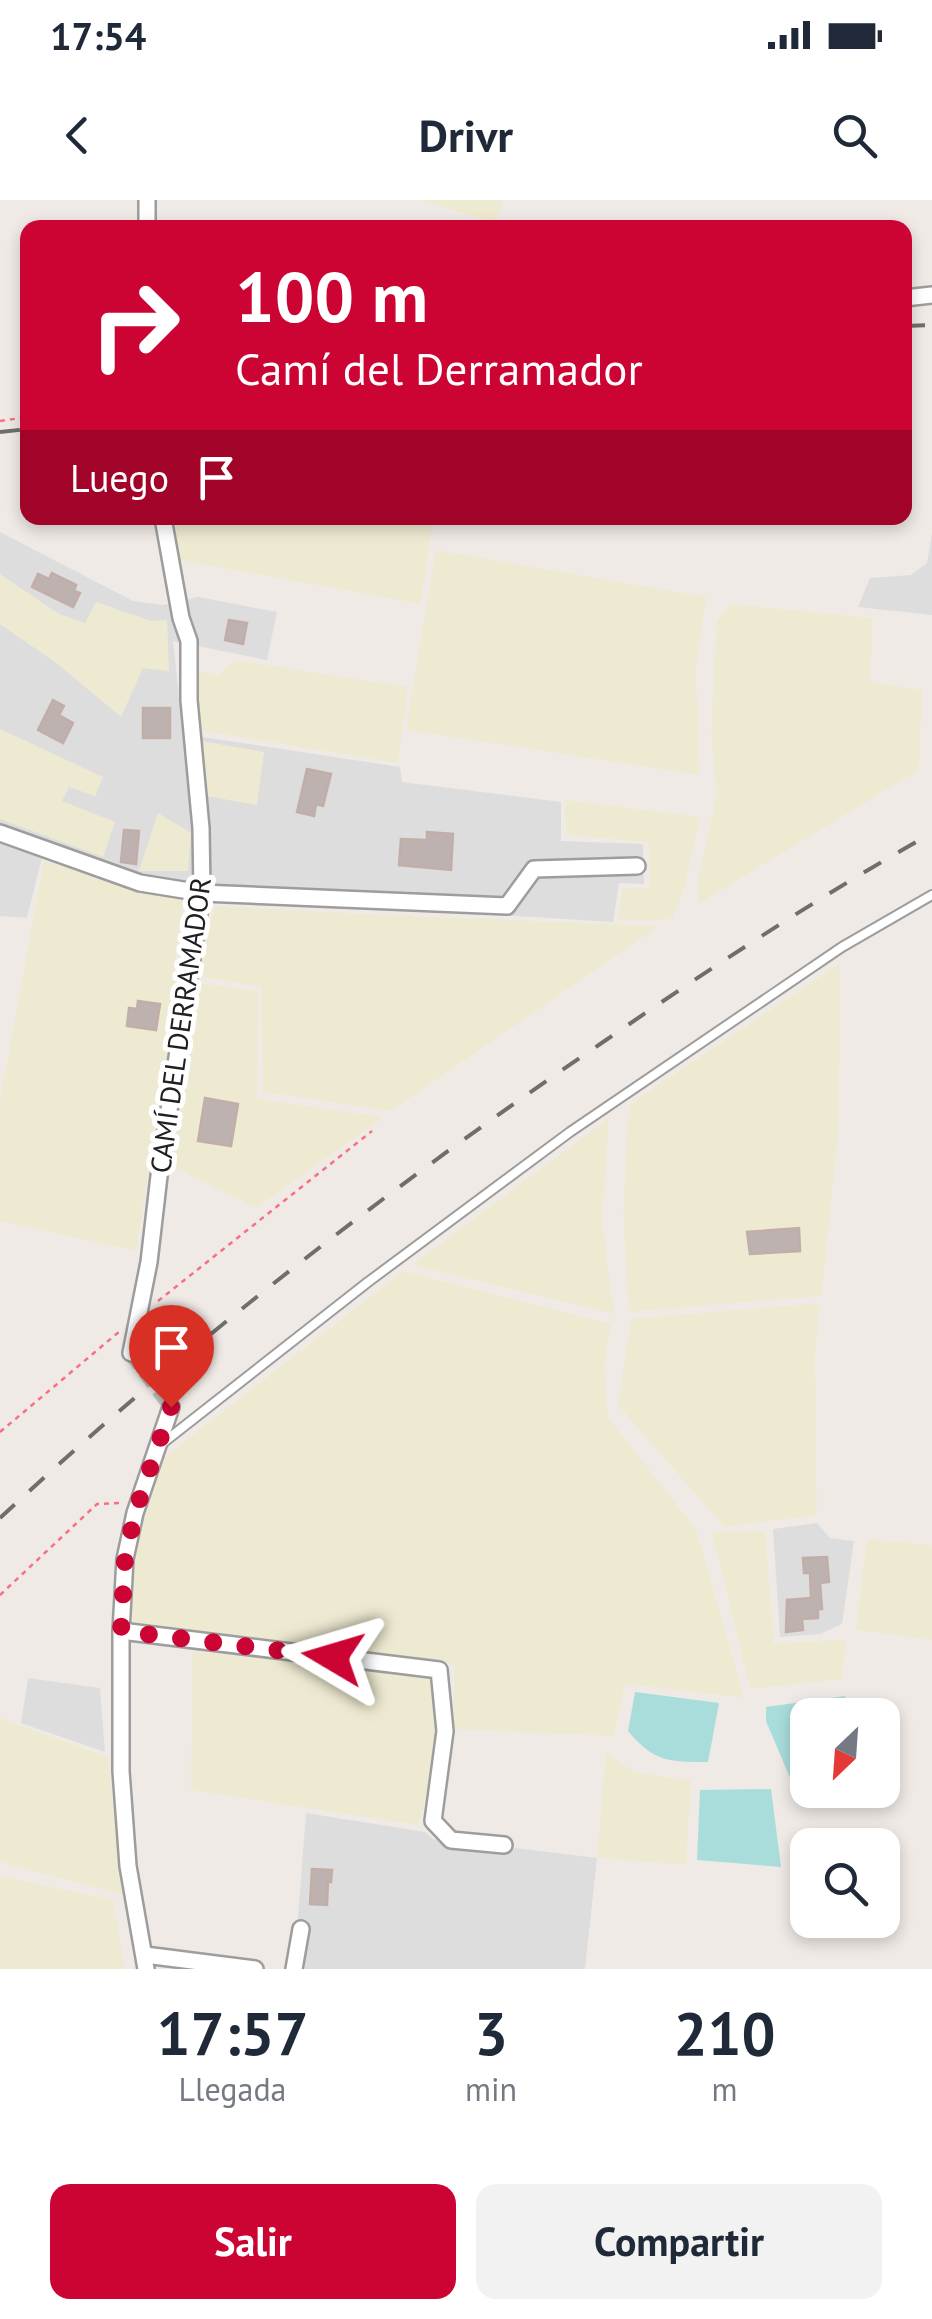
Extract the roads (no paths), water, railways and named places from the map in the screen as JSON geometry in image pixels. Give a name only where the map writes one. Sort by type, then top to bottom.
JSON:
[{"type":"street","name":"CAMÍ DEL DERRAMADOR","points":[[131,1353],[149,1262],[202,893],[201,828],[188,700],[188,641],[180,618],[163,525]]},
{"type":"street","points":[[0,833],[140,883],[202,893],[507,906],[534,869],[637,866]]},
{"type":"street","points":[[171,1407],[139,1502],[125,1559],[121,1771],[126,1847],[145,1962],[255,1969]]},
{"type":"street","points":[[121,1631],[439,1670],[444,1731],[433,1821],[451,1840],[504,1846]]},
{"type":"street","points":[[294,1969],[301,1929]]},
{"type":"lane","points":[[158,1447],[368,1282],[570,1132],[842,947],[932,895]]},
{"type":"water","points":[[635,1692],[719,1703],[708,1762],[663,1758],[637,1741],[628,1731]]},
{"type":"water","points":[[790,1704],[790,1778],[766,1721],[766,1707]]},
{"type":"water","points":[[771,1789],[781,1867],[697,1860],[700,1790]]},
{"type":"tunnel","points":[[131,1353],[171,1407]]},
{"type":"railway","points":[[912,326],[932,325]]},
{"type":"railway","points":[[0,432],[20,430]]},
{"type":"railway","points":[[0,1518],[218,1328],[448,1151],[726,959],[932,833]]}]
